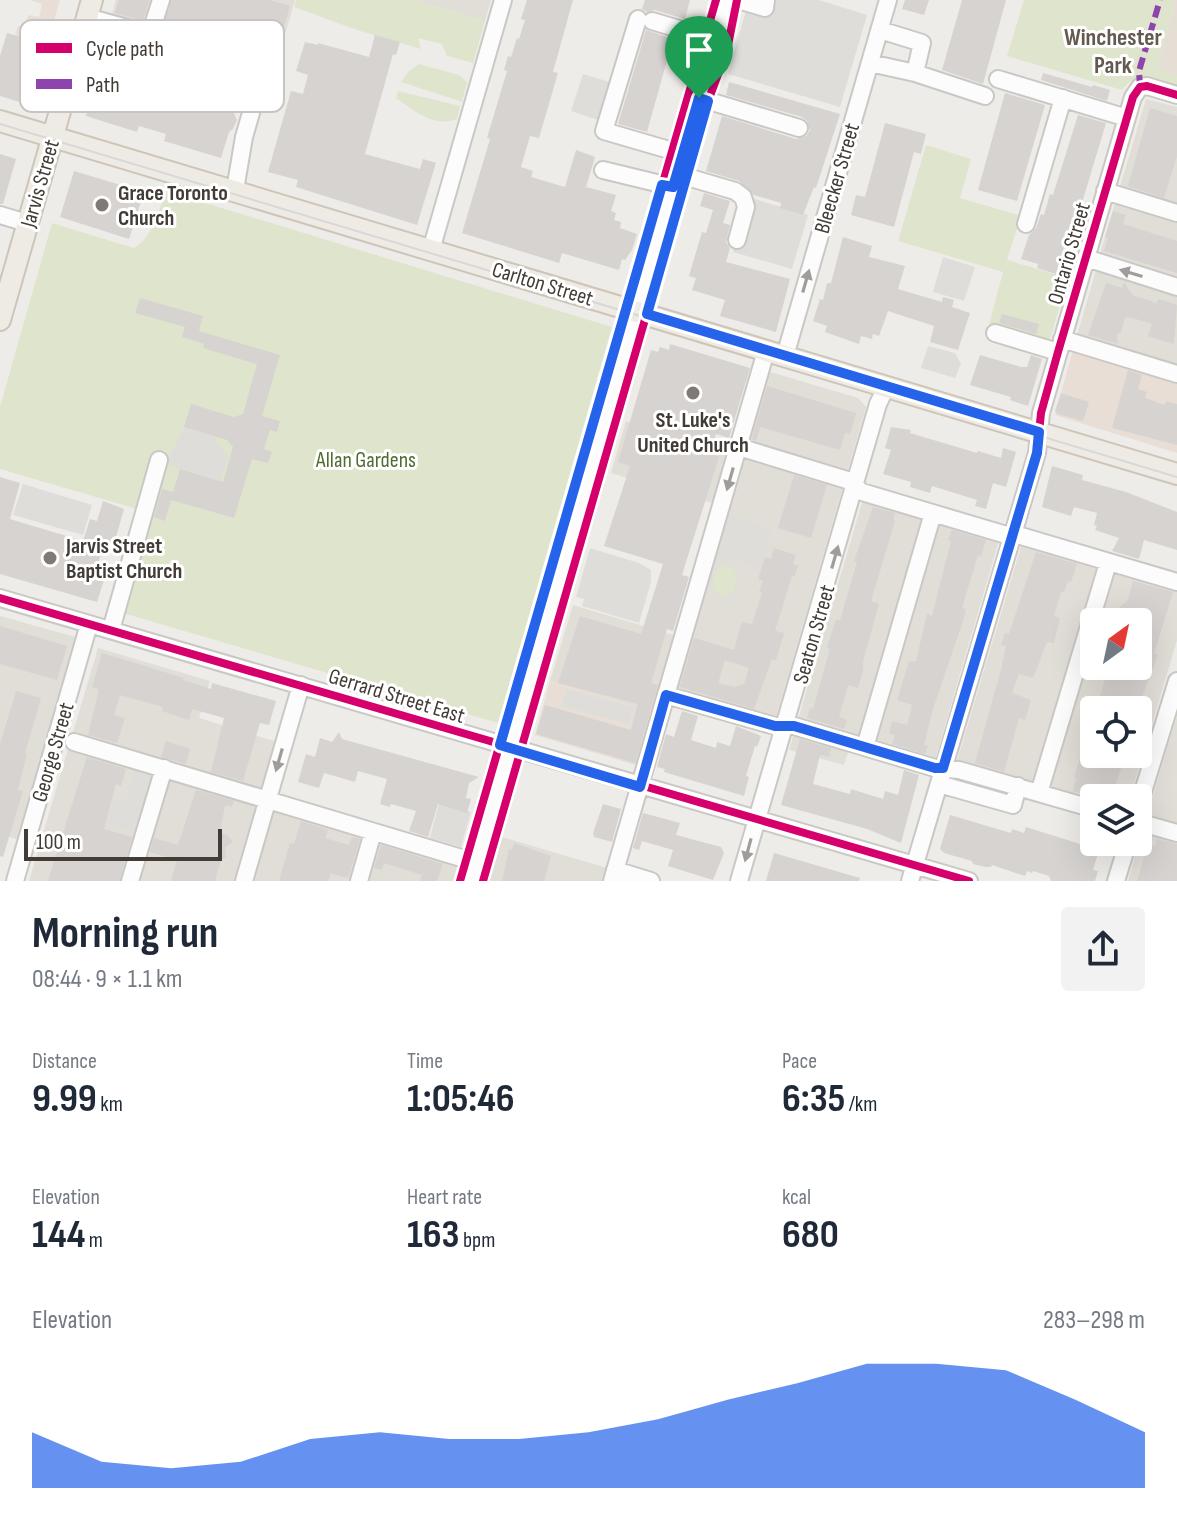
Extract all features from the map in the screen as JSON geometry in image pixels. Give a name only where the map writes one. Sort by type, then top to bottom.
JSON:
[{"type":"main road","name":"Jarvis Street","points":[[0,320],[59,112]]},
{"type":"main road","name":"Carlton Street","points":[[0,121],[1177,474]]},
{"type":"street","points":[[155,20],[161,0]]},
{"type":"street","points":[[431,250],[503,0]]},
{"type":"street","points":[[472,881],[728,0]]},
{"type":"street","points":[[738,0],[765,8],[766,0]]},
{"type":"street","name":"Bleecker Street","points":[[613,875],[739,447],[776,353],[888,0]]},
{"type":"street","points":[[89,9],[126,20]]},
{"type":"street","points":[[683,154],[604,131],[645,20],[716,40]]},
{"type":"street","points":[[880,30],[922,43],[915,73]]},
{"type":"street","points":[[870,63],[915,73],[985,96]]},
{"type":"street","points":[[998,79],[1127,118]]},
{"type":"street","name":"Ontario Street","points":[[912,873],[1037,453],[1041,413],[1133,97],[1140,87],[1147,86],[1177,95]]},
{"type":"street","points":[[699,98],[799,128]]},
{"type":"street","points":[[1026,224],[1063,98]]},
{"type":"street","points":[[235,190],[251,112]]},
{"type":"street","points":[[603,170],[735,191],[743,197],[746,207],[737,240]]},
{"type":"street","points":[[1105,191],[1177,213]]},
{"type":"street","points":[[0,215],[27,223]]},
{"type":"street","points":[[1086,258],[1177,287]]},
{"type":"street","points":[[995,333],[1177,374]]},
{"type":"street","name":"Seaton Street","points":[[739,881],[878,404],[886,387]]},
{"type":"street","points":[[739,447],[847,480],[855,487],[933,513],[1177,582]]},
{"type":"street","points":[[111,630],[159,460]]},
{"type":"street","points":[[865,747],[933,513]]},
{"type":"street","points":[[1039,793],[1108,563]]},
{"type":"street","name":"Gerrard Street East","points":[[0,598],[757,820],[912,873],[969,881]]},
{"type":"street","name":"George Street","points":[[15,881],[89,624]]},
{"type":"street","points":[[1145,784],[1177,681]]},
{"type":"street","points":[[244,881],[301,685]]},
{"type":"street","points":[[666,695],[775,726],[786,726],[865,747],[1013,805],[1018,786],[1080,805]]},
{"type":"street","points":[[74,742],[478,863]]},
{"type":"street","points":[[130,881],[164,768]]},
{"type":"street","points":[[1152,826],[1177,833]]},
{"type":"street","points":[[359,881],[373,832]]},
{"type":"street","points":[[1116,881],[1124,856]]},
{"type":"street","points":[[613,875],[651,881]]},
{"type":"shaded area","points":[[30,0],[60,0],[54,20],[26,20],[28,15],[39,17],[42,4]]},
{"type":"shaded area","points":[[116,0],[295,0],[284,38],[284,20],[110,20]]},
{"type":"shaded area","points":[[414,0],[491,0],[485,21]]},
{"type":"shaded area","points":[[749,0],[819,0],[867,15],[840,107],[728,74]]},
{"type":"shaded area","points":[[1177,0],[1177,85],[1153,78]]},
{"type":"shaded area","points":[[583,74],[610,82],[598,120],[571,111]]},
{"type":"shaded area","points":[[1146,99],[1177,107],[1177,277],[1100,254]]},
{"type":"shaded area","points":[[748,197],[808,215],[792,269],[733,252]]},
{"type":"shaded area","points":[[943,257],[975,267],[964,301],[933,292]]},
{"type":"shaded area","points":[[1096,270],[1177,295],[1177,379],[1074,346]]},
{"type":"shaded area","points":[[928,346],[955,353],[961,364],[955,378],[921,368]]},
{"type":"shaded area","points":[[1074,346],[1177,379],[1177,453],[1055,415]]},
{"type":"shaded area","points":[[757,368],[858,398],[866,407],[773,728],[663,696],[643,767],[619,760],[635,706],[550,681],[573,605],[677,636],[716,504],[611,473],[626,421],[732,452]]},
{"type":"shaded area","points":[[184,427],[215,436],[229,456],[220,481],[166,464]]},
{"type":"shaded area","points":[[23,484],[92,505],[83,535],[13,515]]},
{"type":"shaded area","points":[[864,496],[1000,537],[932,770],[850,746],[844,765],[789,750]]},
{"type":"shaded area","points":[[723,514],[772,529],[760,568],[711,553]]},
{"type":"shaded area","points":[[1023,540],[1177,585],[1177,640],[1152,724],[1152,696],[1080,696],[1080,768],[1139,768],[1134,784],[1080,784],[1080,812],[1022,795],[1017,811],[948,791]]},
{"type":"shaded area","points":[[590,548],[639,563],[651,570],[651,582],[639,623],[582,606],[584,599],[576,597]]},
{"type":"shaded area","points":[[0,616],[79,638],[22,841],[0,834]]},
{"type":"shaded area","points":[[98,648],[210,681],[199,718],[277,742],[236,881],[29,881]]},
{"type":"shaded area","points":[[550,681],[635,706],[619,760],[535,735]]},
{"type":"shaded area","points":[[567,689],[634,707],[629,724],[561,706]]},
{"type":"shaded area","points":[[1177,716],[1177,881],[1128,881],[1135,856],[1152,856],[1152,799]]},
{"type":"shaded area","points":[[137,767],[155,772],[138,832],[101,822],[104,811],[110,812],[114,799],[127,802]]},
{"type":"shaded area","points":[[439,803],[471,812],[461,847],[430,838]]},
{"type":"shaded area","points":[[273,808],[458,862],[453,881],[252,881]]},
{"type":"shaded area","points":[[502,837],[651,881],[489,881]]},
{"type":"green space","points":[[296,0],[414,0],[485,21],[473,63],[447,56],[442,44],[418,38],[421,49],[357,30],[294,7]]},
{"type":"green space","name":"Winchester Park","points":[[1024,0],[1176,0],[1156,68],[1177,75],[1177,85],[1141,78],[1122,90],[1007,56]]},
{"type":"green space","points":[[419,64],[459,75],[467,82],[462,102],[401,82]]},
{"type":"green space","points":[[398,91],[460,106],[457,119],[440,121],[425,117],[396,98]]},
{"type":"green space","points":[[926,145],[971,159],[960,198],[1021,216],[1007,260],[1068,278],[1048,346],[988,328],[1003,272],[898,241]]},
{"type":"green space","name":"Allan Gardens","points":[[166,191],[612,327],[498,723],[123,613],[166,464],[155,450],[137,509],[0,469],[0,407],[52,223],[134,248],[151,230]]},
{"type":"green space","points":[[724,566],[732,568],[737,576],[732,593],[724,596],[717,594],[712,586],[717,569]]},
{"type":"building","points":[[119,0],[149,0],[143,20],[115,13]]},
{"type":"building","points":[[172,0],[269,0],[290,6],[284,26],[284,20],[165,20]]},
{"type":"building","points":[[527,0],[573,0],[553,72],[558,73],[539,138],[530,136],[521,167],[533,171],[531,177],[565,187],[576,150],[595,157],[586,187],[616,195],[611,211],[616,213],[614,220],[621,222],[620,228],[637,234],[632,250],[625,260],[622,259],[619,270],[562,253],[559,263],[462,233],[490,139],[487,138],[507,71],[504,70],[508,56],[511,57],[525,20],[521,19]]},
{"type":"building","points":[[645,0],[690,0],[685,19],[655,10],[647,12],[642,9]]},
{"type":"building","points":[[905,0],[929,0],[924,15],[902,9]]},
{"type":"building","points":[[962,0],[1006,0],[983,84],[942,70]]},
{"type":"building","points":[[646,30],[673,39],[647,132],[618,124]]},
{"type":"building","points":[[7,33],[20,37],[20,102],[0,96],[0,56]]},
{"type":"building","points":[[375,35],[400,42],[396,55],[393,54],[365,154],[420,169],[423,159],[436,163],[417,225],[296,187],[298,180],[268,172],[291,91],[303,94],[308,75],[296,71],[305,42],[369,57]]},
{"type":"building","points":[[1043,73],[1110,90],[1107,101],[1041,80]]},
{"type":"building","points":[[729,82],[840,114],[816,188],[803,215],[780,208],[781,203],[754,195],[739,181],[706,171],[722,116],[796,139],[806,136],[810,130],[802,117],[726,95]]},
{"type":"building","points":[[1005,93],[1045,105],[1017,201],[978,190]]},
{"type":"building","points":[[1150,108],[1177,116],[1177,156],[1164,198],[1128,186]]},
{"type":"building","points":[[87,112],[233,112],[237,120],[229,132],[221,158],[164,141],[166,134],[139,126],[137,132],[86,116]]},
{"type":"building","points":[[1078,115],[1106,123],[1056,274],[1021,259],[1029,235],[1036,228],[1041,214],[1044,215],[1050,194],[1053,195]]},
{"type":"building","points":[[885,123],[926,134],[921,154],[914,152],[894,227],[851,215],[856,195],[865,197]]},
{"type":"building","points":[[0,154],[16,159],[3,204],[0,204]]},
{"type":"building","name":"Grace Toronto Church","points":[[74,171],[144,192],[129,239],[60,217]]},
{"type":"building","points":[[704,193],[730,201],[723,223],[730,225],[726,242],[730,248],[726,262],[790,279],[776,332],[720,316],[725,300],[692,290],[696,278],[689,276],[702,232],[706,233],[713,210],[700,206]]},
{"type":"building","points":[[1113,211],[1126,215],[1123,224],[1177,241],[1177,273],[1104,251]]},
{"type":"building","points":[[843,237],[872,246],[869,257],[905,266],[898,289],[942,302],[943,297],[954,300],[952,307],[970,313],[958,350],[930,342],[934,326],[888,311],[879,336],[873,334],[872,339],[861,336],[859,344],[825,332],[827,326],[813,321],[827,283],[831,283]]},
{"type":"building","points":[[1124,282],[1132,295],[1156,303],[1159,299],[1177,305],[1174,344],[1148,336],[1152,324],[1125,317],[1121,332],[1117,335],[1118,344],[1088,335],[1106,283],[1122,288]]},
{"type":"building","points":[[140,298],[203,316],[199,331],[280,355],[262,416],[280,421],[277,432],[270,430],[264,449],[272,452],[268,463],[252,459],[234,518],[171,500],[165,521],[154,517],[162,489],[173,492],[180,469],[223,482],[233,447],[227,440],[184,427],[191,404],[234,417],[243,414],[257,364],[203,348],[204,344],[182,337],[185,327],[135,313]]},
{"type":"building","points":[[1002,314],[1039,324],[1036,334],[999,323]]},
{"type":"building","points":[[670,344],[750,368],[729,438],[716,434],[710,454],[719,457],[682,575],[689,577],[673,631],[667,629],[651,683],[658,685],[635,763],[536,734],[545,705],[631,730],[638,704],[558,683],[580,616],[641,634],[663,564],[604,546],[630,466],[618,462],[651,350],[658,352],[660,347],[669,350]]},
{"type":"building","points":[[980,355],[1021,367],[1027,367],[1031,355],[1042,359],[1028,406],[1010,400],[1011,397],[970,385]]},
{"type":"building","points":[[1128,370],[1142,375],[1138,389],[1147,392],[1145,398],[1165,405],[1166,401],[1177,404],[1177,445],[1112,428]]},
{"type":"building","points":[[767,386],[856,413],[850,434],[845,433],[840,450],[760,427],[756,441],[752,439]]},
{"type":"building","points":[[1061,393],[1089,402],[1083,421],[1055,411]]},
{"type":"building","points":[[891,427],[911,430],[910,433],[1001,458],[1003,448],[1016,452],[1006,487],[993,483],[986,509],[975,506],[977,500],[932,486],[930,493],[910,487],[911,482],[883,474],[891,450],[885,448]]},
{"type":"building","points":[[1052,466],[1083,475],[1082,480],[1126,492],[1177,512],[1177,550],[1144,540],[1139,559],[1112,551],[1119,538],[1095,530],[1097,513],[1074,507],[1071,516],[1042,507]]},
{"type":"building","points":[[794,475],[827,485],[811,538],[778,528]]},
{"type":"building","name":"Jarvis Street Baptist Church","points":[[0,477],[20,483],[10,519],[83,541],[90,519],[97,521],[103,501],[124,509],[114,544],[105,541],[97,567],[107,570],[97,602],[0,574]]},
{"type":"building","points":[[873,507],[895,513],[895,521],[871,601],[879,604],[863,671],[858,688],[848,685],[839,717],[847,720],[844,729],[807,718],[810,708],[813,709],[830,649],[827,648],[836,619],[840,620],[857,562],[854,561]]},
{"type":"building","points":[[952,530],[986,540],[981,556],[978,555],[962,608],[966,609],[962,624],[932,712],[924,745],[928,746],[925,754],[892,744],[895,735],[889,733],[892,721],[907,725],[912,705],[897,700],[909,661],[916,661],[927,614],[932,616]]},
{"type":"building","points":[[774,548],[796,555],[793,564],[798,566],[775,631],[784,633],[776,660],[772,659],[754,709],[680,687],[694,638],[734,650],[742,622],[752,624],[762,593],[759,592],[763,581],[758,579],[765,557],[771,559]],"holes":[[[725,660],[749,668],[744,684],[734,687],[718,683]]]},
{"type":"building","points":[[1036,552],[1077,564],[1071,582],[1068,581],[1064,592],[1061,592],[1054,616],[1060,618],[1054,643],[1047,642],[1033,678],[1019,674],[1012,693],[1031,700],[1025,720],[1019,718],[1004,772],[975,763],[1001,670],[1006,646],[1001,645],[1005,633],[1009,634]]},
{"type":"building","points":[[1133,581],[1173,592],[1152,671],[1152,608],[1119,608],[1128,600]]},
{"type":"building","points":[[0,626],[67,646],[57,680],[0,664]]},
{"type":"building","points":[[102,653],[211,689],[212,683],[276,701],[269,725],[260,723],[243,781],[211,772],[224,718],[192,709],[189,720],[162,711],[163,707],[120,695],[114,715],[125,718],[117,743],[88,735],[99,689],[92,687]]},
{"type":"building","points":[[1105,680],[1148,680],[1142,696],[1100,696]]},
{"type":"building","points":[[16,691],[41,698],[25,753],[18,790],[23,791],[3,857],[0,856],[0,744]]},
{"type":"building","points":[[682,711],[698,716],[691,740],[716,748],[717,742],[730,746],[736,726],[761,736],[746,776],[749,777],[744,796],[664,772],[665,769],[657,767],[666,734],[674,737]]},
{"type":"building","points":[[339,732],[342,739],[479,777],[469,783],[466,798],[471,799],[467,813],[438,804],[428,837],[409,831],[416,811],[380,804],[387,779],[358,771],[355,782],[324,773],[319,788],[298,782],[306,754],[315,757],[320,738],[332,742]]},
{"type":"building","points":[[800,739],[831,748],[829,757],[820,755],[813,784],[850,794],[851,789],[883,799],[885,791],[898,795],[904,770],[919,775],[901,843],[867,829],[781,805]]},
{"type":"building","points":[[166,741],[190,749],[186,764],[161,757]]},
{"type":"building","points":[[87,757],[126,769],[121,786],[116,784],[104,829],[132,837],[119,881],[48,881]]},
{"type":"building","points":[[1080,758],[1080,768],[1121,768],[1116,784],[1080,784],[1080,793],[1073,791]]},
{"type":"building","points":[[196,790],[234,801],[232,807],[225,805],[220,833],[233,842],[225,847],[226,857],[221,860],[215,881],[171,881],[177,860],[150,852],[154,838],[178,845]]},
{"type":"building","points":[[603,804],[621,809],[612,842],[594,837],[593,833]]},
{"type":"building","points":[[643,813],[680,823],[676,835],[721,847],[724,853],[713,880],[668,866],[673,850],[642,841],[639,850],[633,848]]},
{"type":"building","points":[[950,815],[1011,833],[1012,829],[1024,833],[1026,827],[1080,844],[1080,856],[1097,856],[1093,870],[1098,871],[1095,881],[1051,881],[1049,876],[1033,871],[1027,871],[1025,876],[992,865],[973,864],[940,849]]},
{"type":"building","points":[[301,821],[328,830],[325,838],[349,845],[352,837],[360,839],[348,878],[331,873],[328,881],[279,881],[290,843],[294,844]]},
{"type":"building","points":[[1157,839],[1177,844],[1177,881],[1137,881],[1144,856],[1152,856],[1152,845],[1155,846]]},
{"type":"building","points":[[514,843],[551,856],[544,881],[502,881],[509,849],[512,850]]},
{"type":"building","points":[[381,845],[443,864],[437,881],[420,881],[422,875],[384,863],[382,870],[374,868]]},
{"type":"building","points":[[774,853],[860,878],[859,881],[766,881]]},
{"type":"tram line","points":[[0,124],[1177,477]]},
{"type":"marked path","points":[[1140,87],[1139,71],[1160,0]]},
{"type":"cycle path","points":[[460,881],[716,0]]},
{"type":"cycle path","points":[[483,881],[708,101],[727,50],[737,0]]},
{"type":"cycle path","points":[[1039,432],[1041,413],[1058,352],[1133,97],[1140,87],[1147,86],[1177,95]]},
{"type":"cycle path","points":[[0,598],[969,881]]},
{"type":"place","name":"Grace Toronto Church","points":[[102,205]]},
{"type":"place","name":"St. Luke's United Church","points":[[693,393]]},
{"type":"place","name":"Jarvis Street Baptist Church","points":[[50,558]]},
{"type":"district","name":"Winchester Park","points":[[1113,51]]},
{"type":"route","points":[[699,98],[708,101],[647,314],[1039,432],[1037,453],[943,768],[794,726],[775,726],[666,695],[640,787],[500,745],[662,185],[673,187],[699,98]]}]
